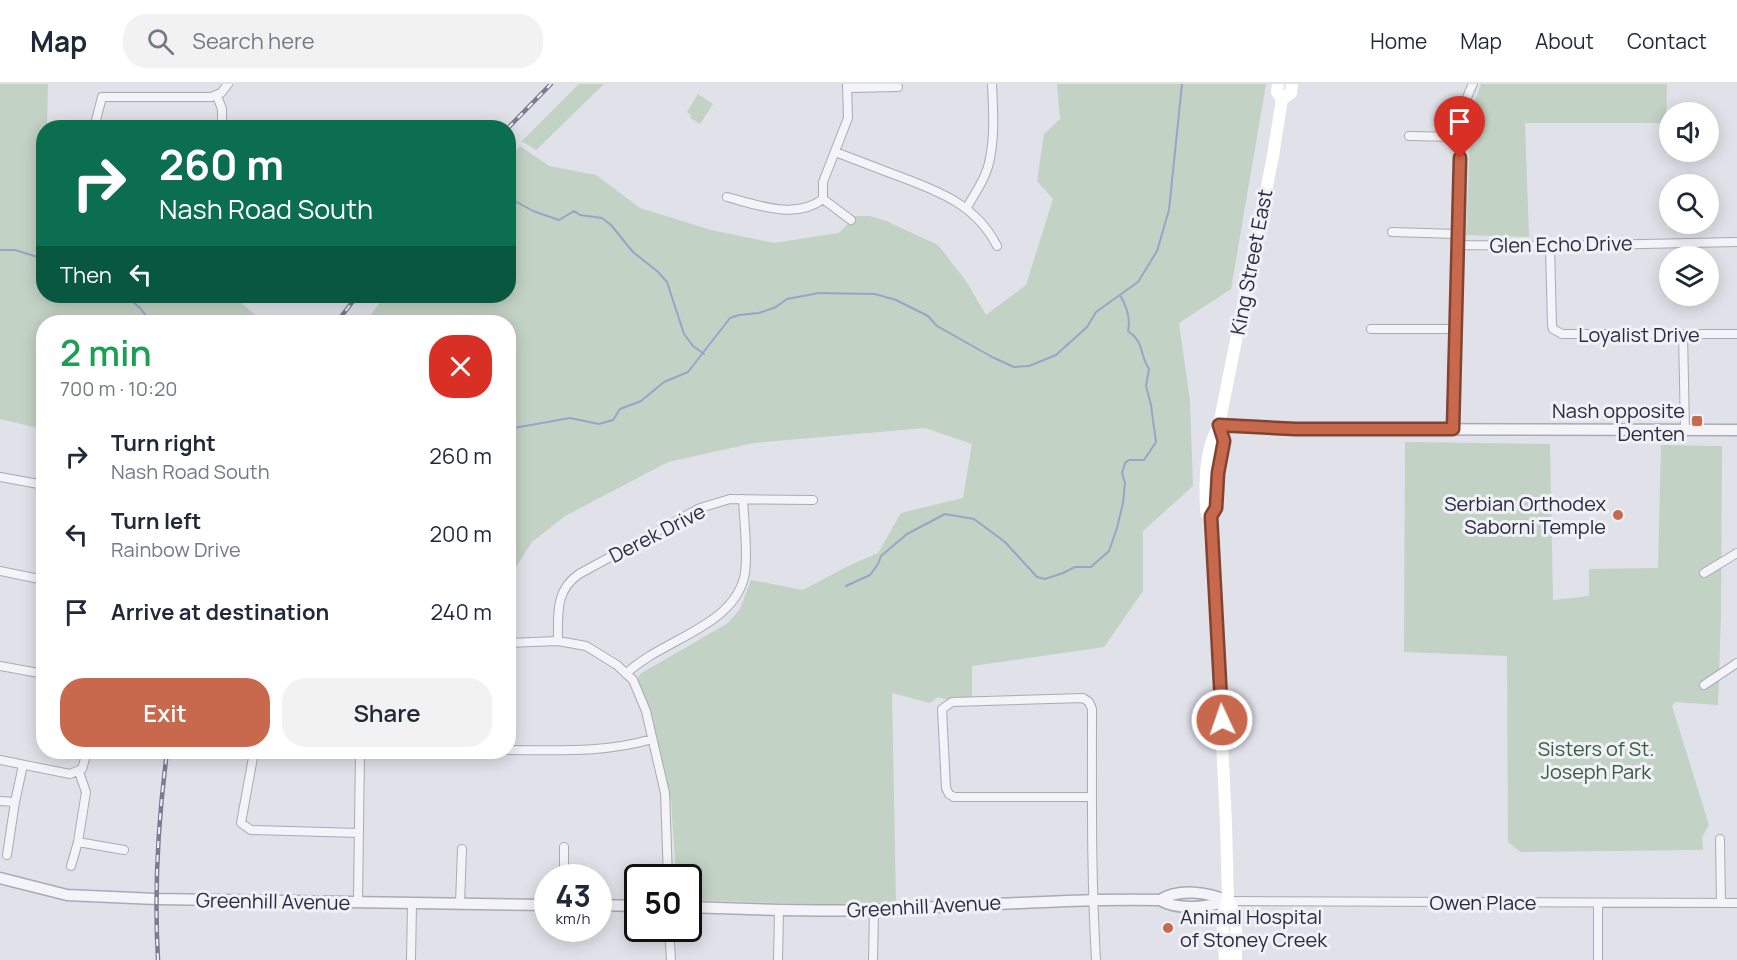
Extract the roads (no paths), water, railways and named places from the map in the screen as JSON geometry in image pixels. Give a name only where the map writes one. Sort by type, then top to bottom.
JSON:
[{"type":"main road","name":"King Street East","points":[[1225,960],[1222,916],[1228,901],[1226,812],[1211,516],[1206,510],[1205,474],[1211,440],[1219,425],[1273,156],[1282,99],[1277,92],[1278,84]]},
{"type":"main road","name":"King Street East","points":[[1282,99],[1291,93],[1292,84]]},
{"type":"main road","name":"King Street East","points":[[1228,901],[1236,915],[1236,960]]},
{"type":"street","points":[[95,120],[102,97],[217,96],[228,84]]},
{"type":"street","points":[[966,209],[984,177],[990,159],[993,129],[992,84]]},
{"type":"street","points":[[1453,429],[1462,114],[1467,94],[1473,84]]},
{"type":"street","points":[[727,197],[777,210],[814,207],[823,199],[823,182],[848,118],[848,86],[897,87]]},
{"type":"street","points":[[217,96],[222,109],[222,120]]},
{"type":"street","points":[[1409,136],[1461,137]]},
{"type":"street","points":[[835,152],[934,189],[966,209],[990,231],[997,246]]},
{"type":"street","points":[[823,199],[851,220]]},
{"type":"street","points":[[1392,232],[1457,234]]},
{"type":"street","name":"Glen Echo Drive","points":[[1458,245],[1550,246],[1737,242]]},
{"type":"street","name":"Loyalist Drive","points":[[1550,246],[1553,329],[1562,334],[1737,334]]},
{"type":"street","points":[[1371,329],[1456,329]]},
{"type":"street","points":[[1683,334],[1685,430]]},
{"type":"street","points":[[1219,425],[1295,429],[1737,430]]},
{"type":"street","points":[[0,477],[36,484]]},
{"type":"street","name":"Derek Drive","points":[[558,641],[558,604],[561,592],[572,578],[700,508],[730,499],[813,500]]},
{"type":"street","points":[[626,674],[651,654],[716,618],[731,604],[739,592],[745,573],[743,499]]},
{"type":"street","points":[[1704,573],[1737,553]]},
{"type":"street","points":[[0,572],[36,579]]},
{"type":"street","points":[[516,643],[558,641],[592,649],[617,664],[633,680],[646,711],[665,793],[668,864]]},
{"type":"street","points":[[1704,685],[1737,663]]},
{"type":"street","points":[[0,666],[36,673]]},
{"type":"street","points":[[1092,797],[954,796],[949,794],[946,788],[942,709],[952,702],[1083,698],[1089,702],[1092,709],[1092,797],[1092,899],[1096,960]]},
{"type":"street","points":[[516,750],[596,750],[620,748],[652,739]]},
{"type":"street","points":[[0,760],[67,774],[79,772],[85,759]]},
{"type":"street","points":[[253,759],[241,823],[251,830],[358,833]]},
{"type":"street","points":[[358,902],[360,759]]},
{"type":"street","points":[[7,855],[23,765]]},
{"type":"street","points":[[71,866],[78,842],[86,792],[79,772]]},
{"type":"street","points":[[0,801],[15,802]]},
{"type":"street","points":[[1720,838],[1721,903]]},
{"type":"street","points":[[78,842],[124,850]]},
{"type":"street","points":[[564,847],[564,864]]},
{"type":"street","points":[[460,904],[462,849]]},
{"type":"street","name":"Greenhill Avenue","points":[[0,878],[67,895],[156,899],[534,905]]},
{"type":"street","name":"Greenhill Avenue","points":[[702,907],[874,910],[1092,899],[1160,900],[1170,894],[1211,893],[1228,901]]},
{"type":"street","name":"Owen Place","points":[[1228,901],[1737,903]]},
{"type":"street","points":[[411,960],[412,903]]},
{"type":"street","points":[[1598,903],[1598,960]]},
{"type":"street","points":[[778,960],[779,910]]},
{"type":"street","points":[[873,960],[874,910]]},
{"type":"street","points":[[670,942],[671,960]]},
{"type":"waterway","points":[[516,428],[570,418],[599,424],[613,420],[620,409],[641,401],[664,382],[688,372],[730,318],[759,313],[776,307],[787,299],[819,293],[875,294],[896,300],[928,316],[937,326],[1014,367],[1029,366],[1056,355],[1087,327],[1096,312],[1138,282],[1157,251],[1169,210],[1182,84]]},
{"type":"waterway","points":[[516,202],[533,211],[559,220],[574,211],[580,215],[602,218],[611,225],[633,252],[667,282],[684,334],[693,346],[704,354]]},
{"type":"waterway","points":[[0,250],[15,250],[36,257]]},
{"type":"waterway","points":[[846,586],[870,575],[881,556],[907,534],[945,514],[974,519],[1005,542],[1037,577],[1045,579],[1075,567],[1091,567],[1109,551],[1123,503],[1125,483],[1122,473],[1125,463],[1129,460],[1144,460],[1156,442],[1146,386],[1149,369],[1137,340],[1128,331],[1128,313],[1120,295]]},
{"type":"waterway","points":[[134,303],[146,315]]},
{"type":"railway","points":[[516,120],[551,84]]},
{"type":"railway","points":[[342,315],[352,303]]},
{"type":"railway","points":[[158,960],[156,908],[158,856],[166,759]]},
{"type":"place","name":"Nash opposite Denten","points":[[1697,421]]},
{"type":"place","name":"Serbian Orthodex Saborni Temple","points":[[1618,515]]},
{"type":"place","name":"Animal Hospital of Stoney Creek","points":[[1168,928]]},
{"type":"park label","name":"Sisters of St. Joseph Park","points":[[1596,760]]}]
